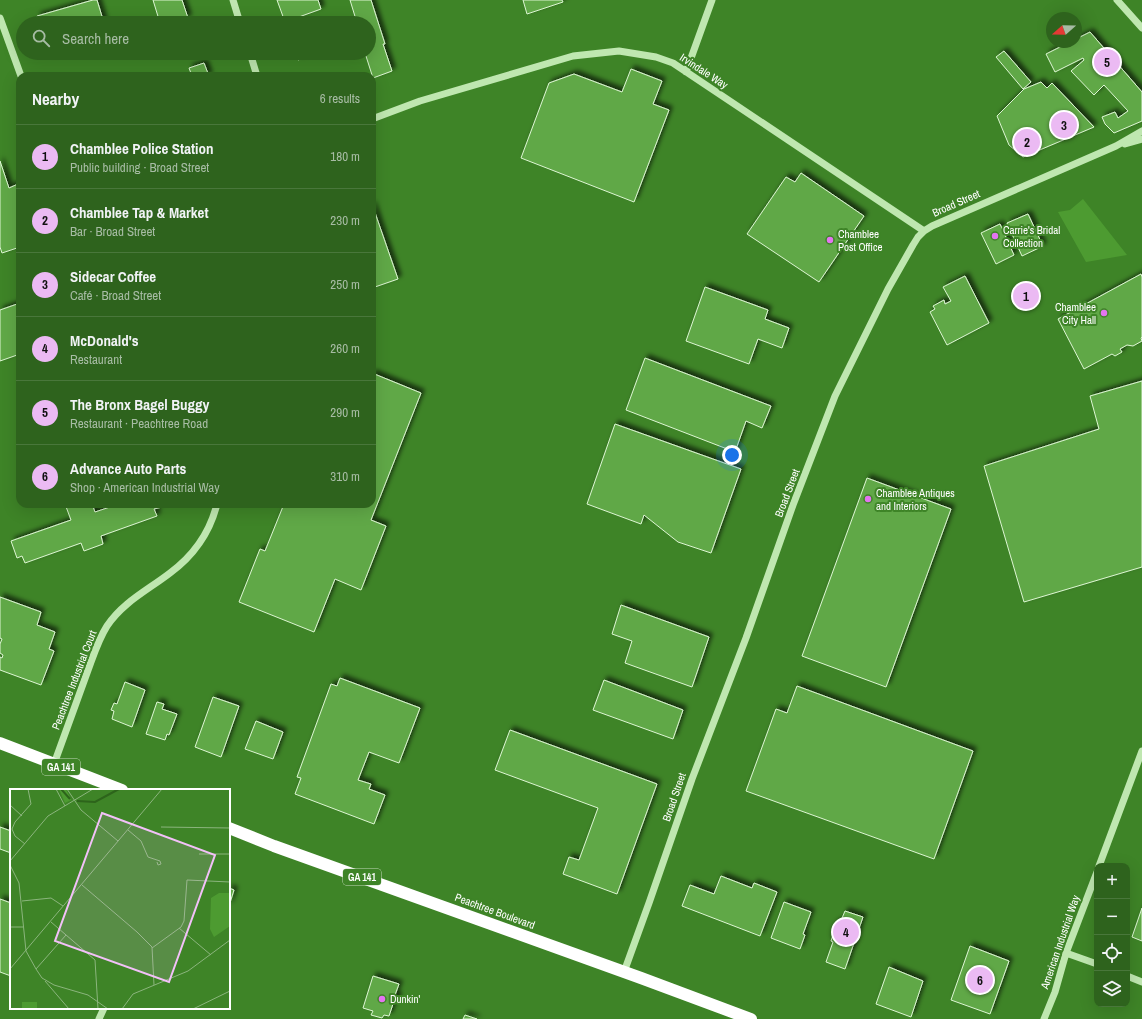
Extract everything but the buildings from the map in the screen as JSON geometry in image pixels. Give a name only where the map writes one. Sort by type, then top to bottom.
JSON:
[{"type":"highway","name":"GA 141","points":[[0,743],[119,789]]},
{"type":"highway","name":"Peachtree Boulevard","points":[[230,828],[274,846],[751,1019]]},
{"type":"street","points":[[233,0],[238,16]]},
{"type":"street","points":[[686,72],[712,0]]},
{"type":"street","points":[[1117,0],[1142,28]]},
{"type":"street","points":[[0,18],[20,72]]},
{"type":"street","name":"Irvindale Way","points":[[376,118],[420,101],[573,56],[619,51],[656,57],[673,63],[924,231]]},
{"type":"street","points":[[252,60],[256,72]]},
{"type":"street","name":"Broad Street","points":[[624,972],[692,779],[744,645],[835,396],[888,289],[915,241],[924,231],[943,221],[1116,146],[1142,131]]},
{"type":"street","name":"Broad Street","points":[[1116,146],[1142,139]]},
{"type":"street","name":"Peachtree Industrial Court","points":[[54,764],[93,657],[107,626],[121,609],[133,598],[170,573],[190,554],[204,535],[216,508]]},
{"type":"street","points":[[1100,863],[1142,751]]},
{"type":"street","name":"American Industrial Way","points":[[1044,1019],[1055,992],[1066,953],[1094,880]]},
{"type":"street","points":[[1066,953],[1094,963]]},
{"type":"street","points":[[1130,977],[1142,982]]},
{"type":"street","points":[[99,1019],[104,1009]]},
{"type":"green space","points":[[1083,199],[1127,255],[1086,262],[1058,212],[1070,210]]},
{"type":"place","name":"The Bronx Bagel Buggy","points":[[1107,62]]},
{"type":"place","name":"Sidecar Coffee","points":[[1064,125]]},
{"type":"place","name":"Chamblee Tap & Market","points":[[1027,142]]},
{"type":"place","name":"Carrie's Bridal Collection","points":[[995,236]]},
{"type":"place","name":"Chamblee Post Office","points":[[830,240]]},
{"type":"place","name":"Chamblee Police Station","points":[[1026,296]]},
{"type":"place","name":"Chamblee City Hall","points":[[1104,313]]},
{"type":"place","name":"Chamblee Antiques and Interiors","points":[[868,499]]},
{"type":"place","name":"McDonald's","points":[[846,932]]},
{"type":"place","name":"Advance Auto Parts","points":[[980,980]]},
{"type":"place","name":"Dunkin'","points":[[382,999]]}]
